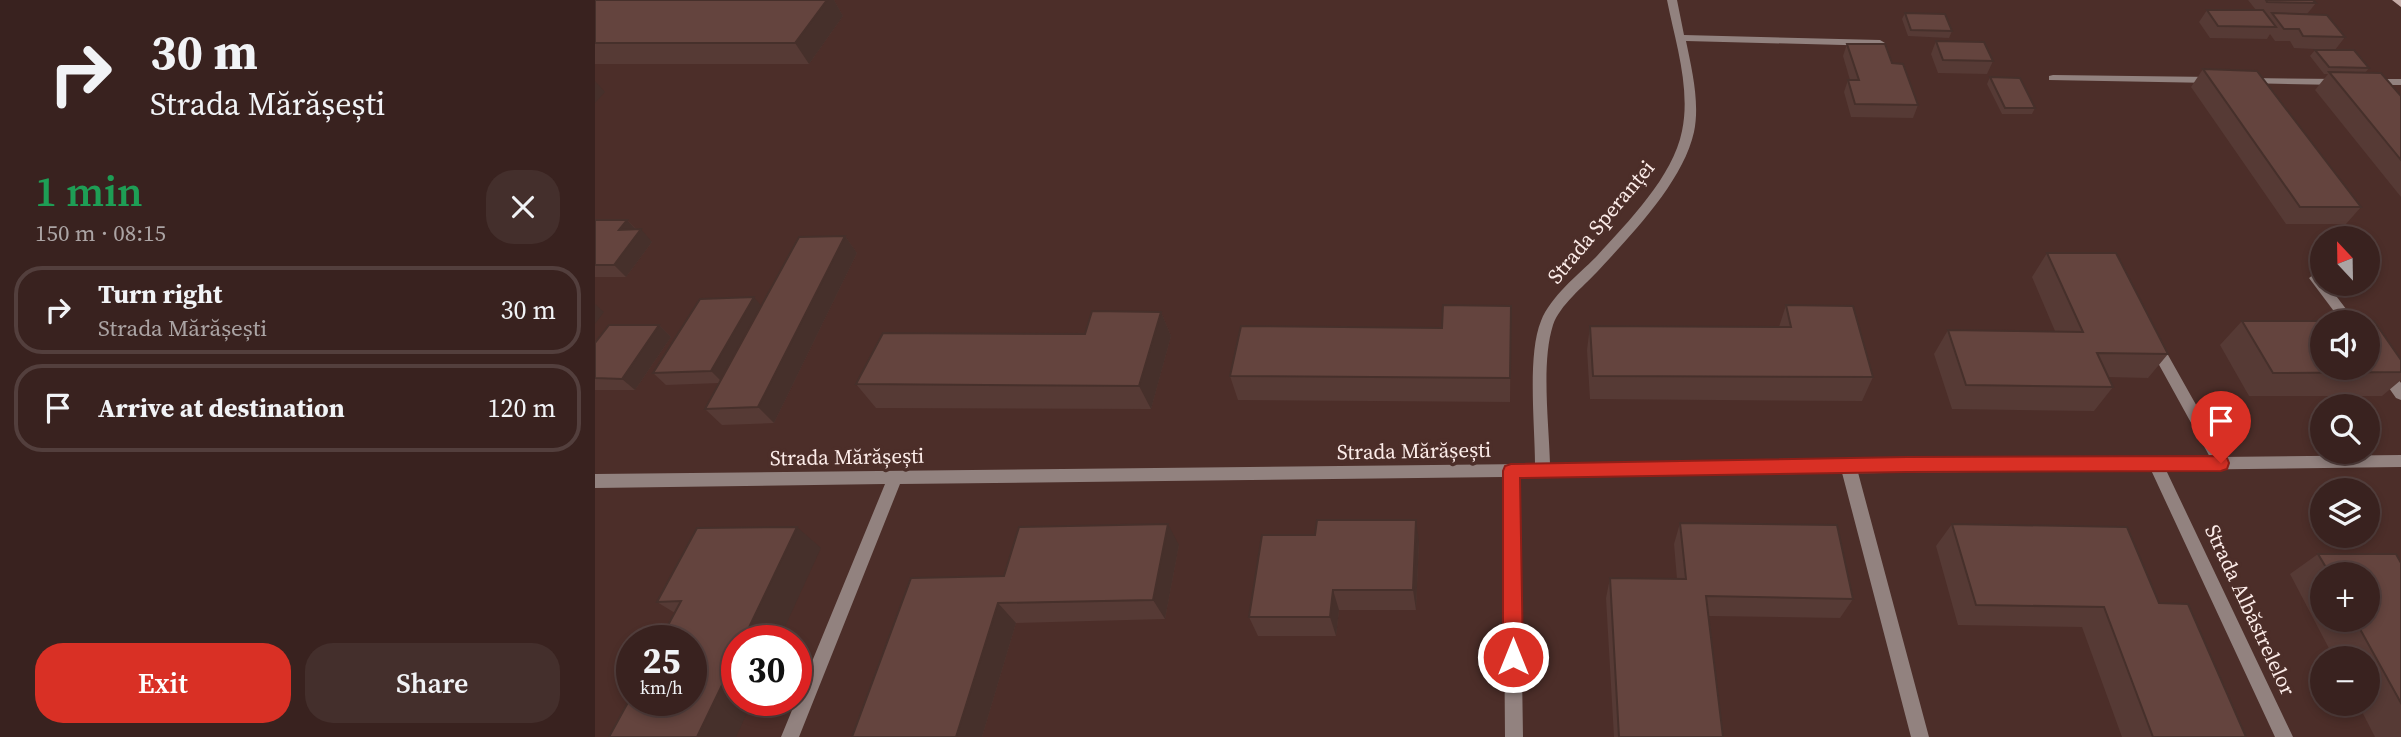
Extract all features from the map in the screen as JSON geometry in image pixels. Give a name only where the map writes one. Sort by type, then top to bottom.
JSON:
[{"type":"main road","points":[[2397,0],[2401,4]]},
{"type":"street","name":"Strada Speranței","points":[[1543,470],[1542,338],[1547,322],[1558,305],[1643,210],[1678,160],[1688,131],[1689,115],[1672,0]]},
{"type":"street","points":[[1679,38],[1879,43]]},
{"type":"street","points":[[2053,78],[2220,80]]},
{"type":"street","points":[[2234,80],[2345,82]]},
{"type":"street","points":[[2359,82],[2401,82]]},
{"type":"street","points":[[2147,329],[2221,463]]},
{"type":"street","points":[[2380,365],[2401,394]]},
{"type":"street","name":"Strada Mărășești","points":[[595,481],[2401,461]]},
{"type":"street","name":"Strada Albăstrelelor","points":[[2156,464],[2284,737]]},
{"type":"street","points":[[1848,466],[1920,737]]},
{"type":"street","points":[[1511,471],[1514,737]]},
{"type":"street","points":[[790,737],[895,478]]},
{"type":"building","points":[[595,0],[827,0],[795,43],[595,43]]},
{"type":"building","points":[[2266,0],[2313,0],[2316,3],[2267,2]]},
{"type":"building","points":[[2207,10],[2263,10],[2276,27],[2218,26]]},
{"type":"building","points":[[1905,13],[1945,14],[1952,31],[1911,30]]},
{"type":"building","points":[[2272,13],[2327,15],[2345,37],[2303,36],[2299,29],[2284,29]]},
{"type":"building","points":[[1936,41],[1984,42],[1993,61],[1943,60]]},
{"type":"building","points":[[1847,44],[1885,44],[1892,63],[1903,64],[1918,105],[1855,104],[1848,80],[1859,80]]},
{"type":"building","points":[[2315,50],[2354,50],[2369,68],[2329,67]]},
{"type":"building","points":[[2203,69],[2257,71],[2361,207],[2300,207]]},
{"type":"building","points":[[2329,72],[2381,73],[2401,96],[2401,160]]},
{"type":"building","points":[[1990,77],[2020,78],[2035,108],[2005,108]]},
{"type":"building","points":[[595,220],[627,220],[619,230],[641,229],[614,265],[595,265]]},
{"type":"building","points":[[845,236],[758,407],[705,409],[799,237]]},
{"type":"building","points":[[2047,253],[2116,253],[2168,354],[2097,353],[2113,387],[1966,385],[1948,330],[2083,332]]},
{"type":"building","points":[[754,297],[711,371],[653,373],[700,299]]},
{"type":"building","points":[[1443,305],[1511,306],[1510,378],[1230,376],[1241,326],[1442,328]]},
{"type":"building","points":[[1786,305],[1853,306],[1873,377],[1593,376],[1590,326],[1791,327]]},
{"type":"building","points":[[1092,311],[1161,312],[1139,386],[856,384],[883,333],[1085,334]]},
{"type":"building","points":[[2242,321],[2310,321],[2310,373],[2273,373]]},
{"type":"building","points":[[609,325],[659,325],[622,379],[595,378],[595,343]]},
{"type":"building","points":[[2380,330],[2401,360],[2401,372],[2380,372]]},
{"type":"building","points":[[1317,520],[1416,520],[1413,590],[1333,590],[1330,617],[1249,617],[1262,535],[1315,535]]},
{"type":"building","points":[[1680,523],[1837,525],[1853,599],[1706,596],[1723,737],[1619,737],[1610,578],[1686,579]]},
{"type":"building","points":[[1168,524],[1153,600],[998,603],[956,737],[852,737],[911,578],[1004,576],[1019,527]]},
{"type":"building","points":[[1952,524],[2127,527],[2159,603],[2188,604],[2246,737],[2153,737],[2104,607],[1976,605]]},
{"type":"building","points":[[797,527],[750,625],[721,625],[721,687],[697,737],[609,737],[620,716],[707,716],[707,625],[668,625],[681,601],[657,602],[697,528]]},
{"type":"building","points":[[2318,554],[2396,554],[2401,563],[2401,703],[2380,665],[2380,646],[2369,646],[2362,632],[2380,632],[2380,562],[2323,562]]},
{"type":"route","points":[[1513,657],[1511,471],[1907,464],[2221,463]]}]
